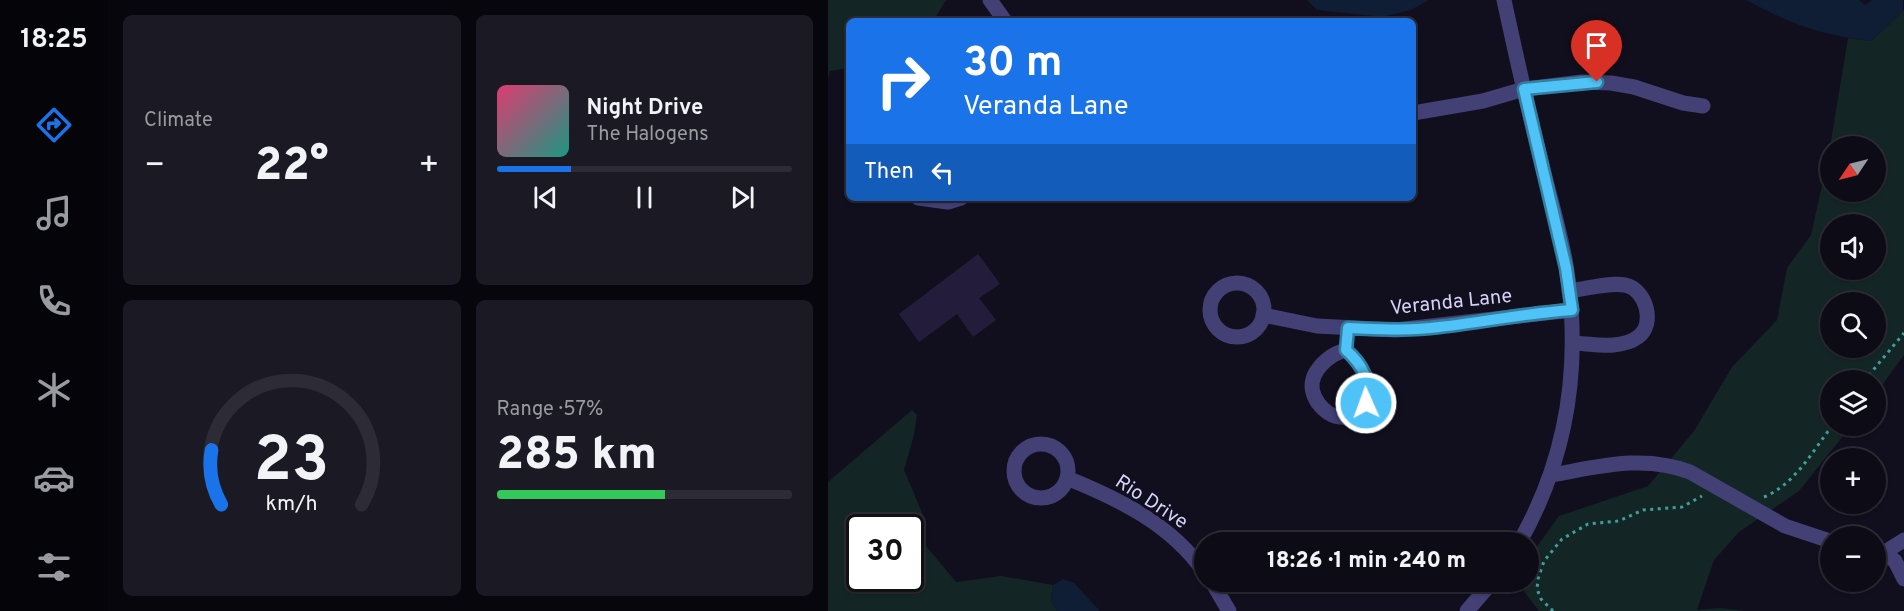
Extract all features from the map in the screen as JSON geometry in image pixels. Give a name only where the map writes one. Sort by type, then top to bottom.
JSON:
[{"type":"street","points":[[990,0],[1003,18]]},
{"type":"street","points":[[1504,0],[1566,268],[1574,343],[1570,394],[1551,475],[1524,532]]},
{"type":"street","points":[[1416,112],[1483,101],[1524,89],[1582,82],[1611,83],[1703,106]]},
{"type":"street","points":[[1569,291],[1627,285],[1639,292],[1646,305],[1648,324],[1640,336],[1623,344],[1574,343]]},
{"type":"street","name":"Veranda Lane","points":[[1263,315],[1348,328],[1396,330],[1439,327],[1529,313],[1572,310]]},
{"type":"street","points":[[1346,350],[1331,356],[1320,367],[1312,384],[1312,390],[1318,403],[1332,415],[1341,417],[1358,411],[1366,403],[1368,394],[1365,373],[1346,350],[1348,328]]},
{"type":"street","points":[[1551,475],[1630,462],[1653,462],[1690,472],[1785,526],[1820,538]]},
{"type":"street","name":"Rio Drive","points":[[1067,478],[1103,492],[1145,517],[1183,546],[1194,560]]},
{"type":"street","points":[[1886,547],[1904,540]]},
{"type":"street","points":[[1886,554],[1895,561],[1904,579]]},
{"type":"street","points":[[1218,592],[1228,611]]},
{"type":"street","points":[[1467,611],[1483,592]]},
{"type":"path","points":[[1873,370],[1904,333]]},
{"type":"path","points":[[1758,500],[1781,490],[1824,436]]},
{"type":"path","points":[[1553,611],[1541,599],[1538,579],[1544,561],[1572,531],[1588,524],[1630,518],[1643,510],[1682,507],[1708,494],[1729,494]]},
{"type":"green space","points":[[828,0],[946,0],[935,18],[846,18],[846,68],[830,71],[828,78]]},
{"type":"green space","points":[[1904,10],[1904,355],[1886,380],[1886,370],[1820,370],[1820,436],[1843,436],[1833,448],[1820,448],[1820,465],[1799,491],[1739,532],[1714,560],[1697,610],[1720,608],[1746,611],[1539,611],[1525,592],[1539,592],[1539,544],[1559,516],[1648,486],[1694,431],[1732,367],[1777,320],[1787,268],[1811,235],[1820,194],[1820,202],[1886,202],[1886,136],[1832,136],[1848,38],[1871,41]]},
{"type":"green space","points":[[912,410],[917,415],[904,470],[923,514],[846,514],[846,592],[924,592],[924,543],[956,582],[1001,576],[1053,585],[1051,600],[1057,611],[828,611],[828,482]]},
{"type":"water","points":[[1307,0],[1429,0],[1411,10],[1382,17],[1317,10]]},
{"type":"water","points":[[1746,0],[1859,0],[1865,5],[1872,0],[1903,0],[1903,11],[1871,41],[1820,32],[1778,16]]},
{"type":"water","points":[[1063,579],[1074,583],[1100,611],[1057,611],[1051,600],[1053,585]]},
{"type":"building","points":[[978,254],[1000,284],[979,298],[996,320],[973,337],[957,314],[919,342],[899,314]]},
{"type":"route","points":[[1366,403],[1368,383],[1365,373],[1346,350],[1348,328],[1396,330],[1439,327],[1529,313],[1572,310],[1566,268],[1524,89],[1597,82]]}]
